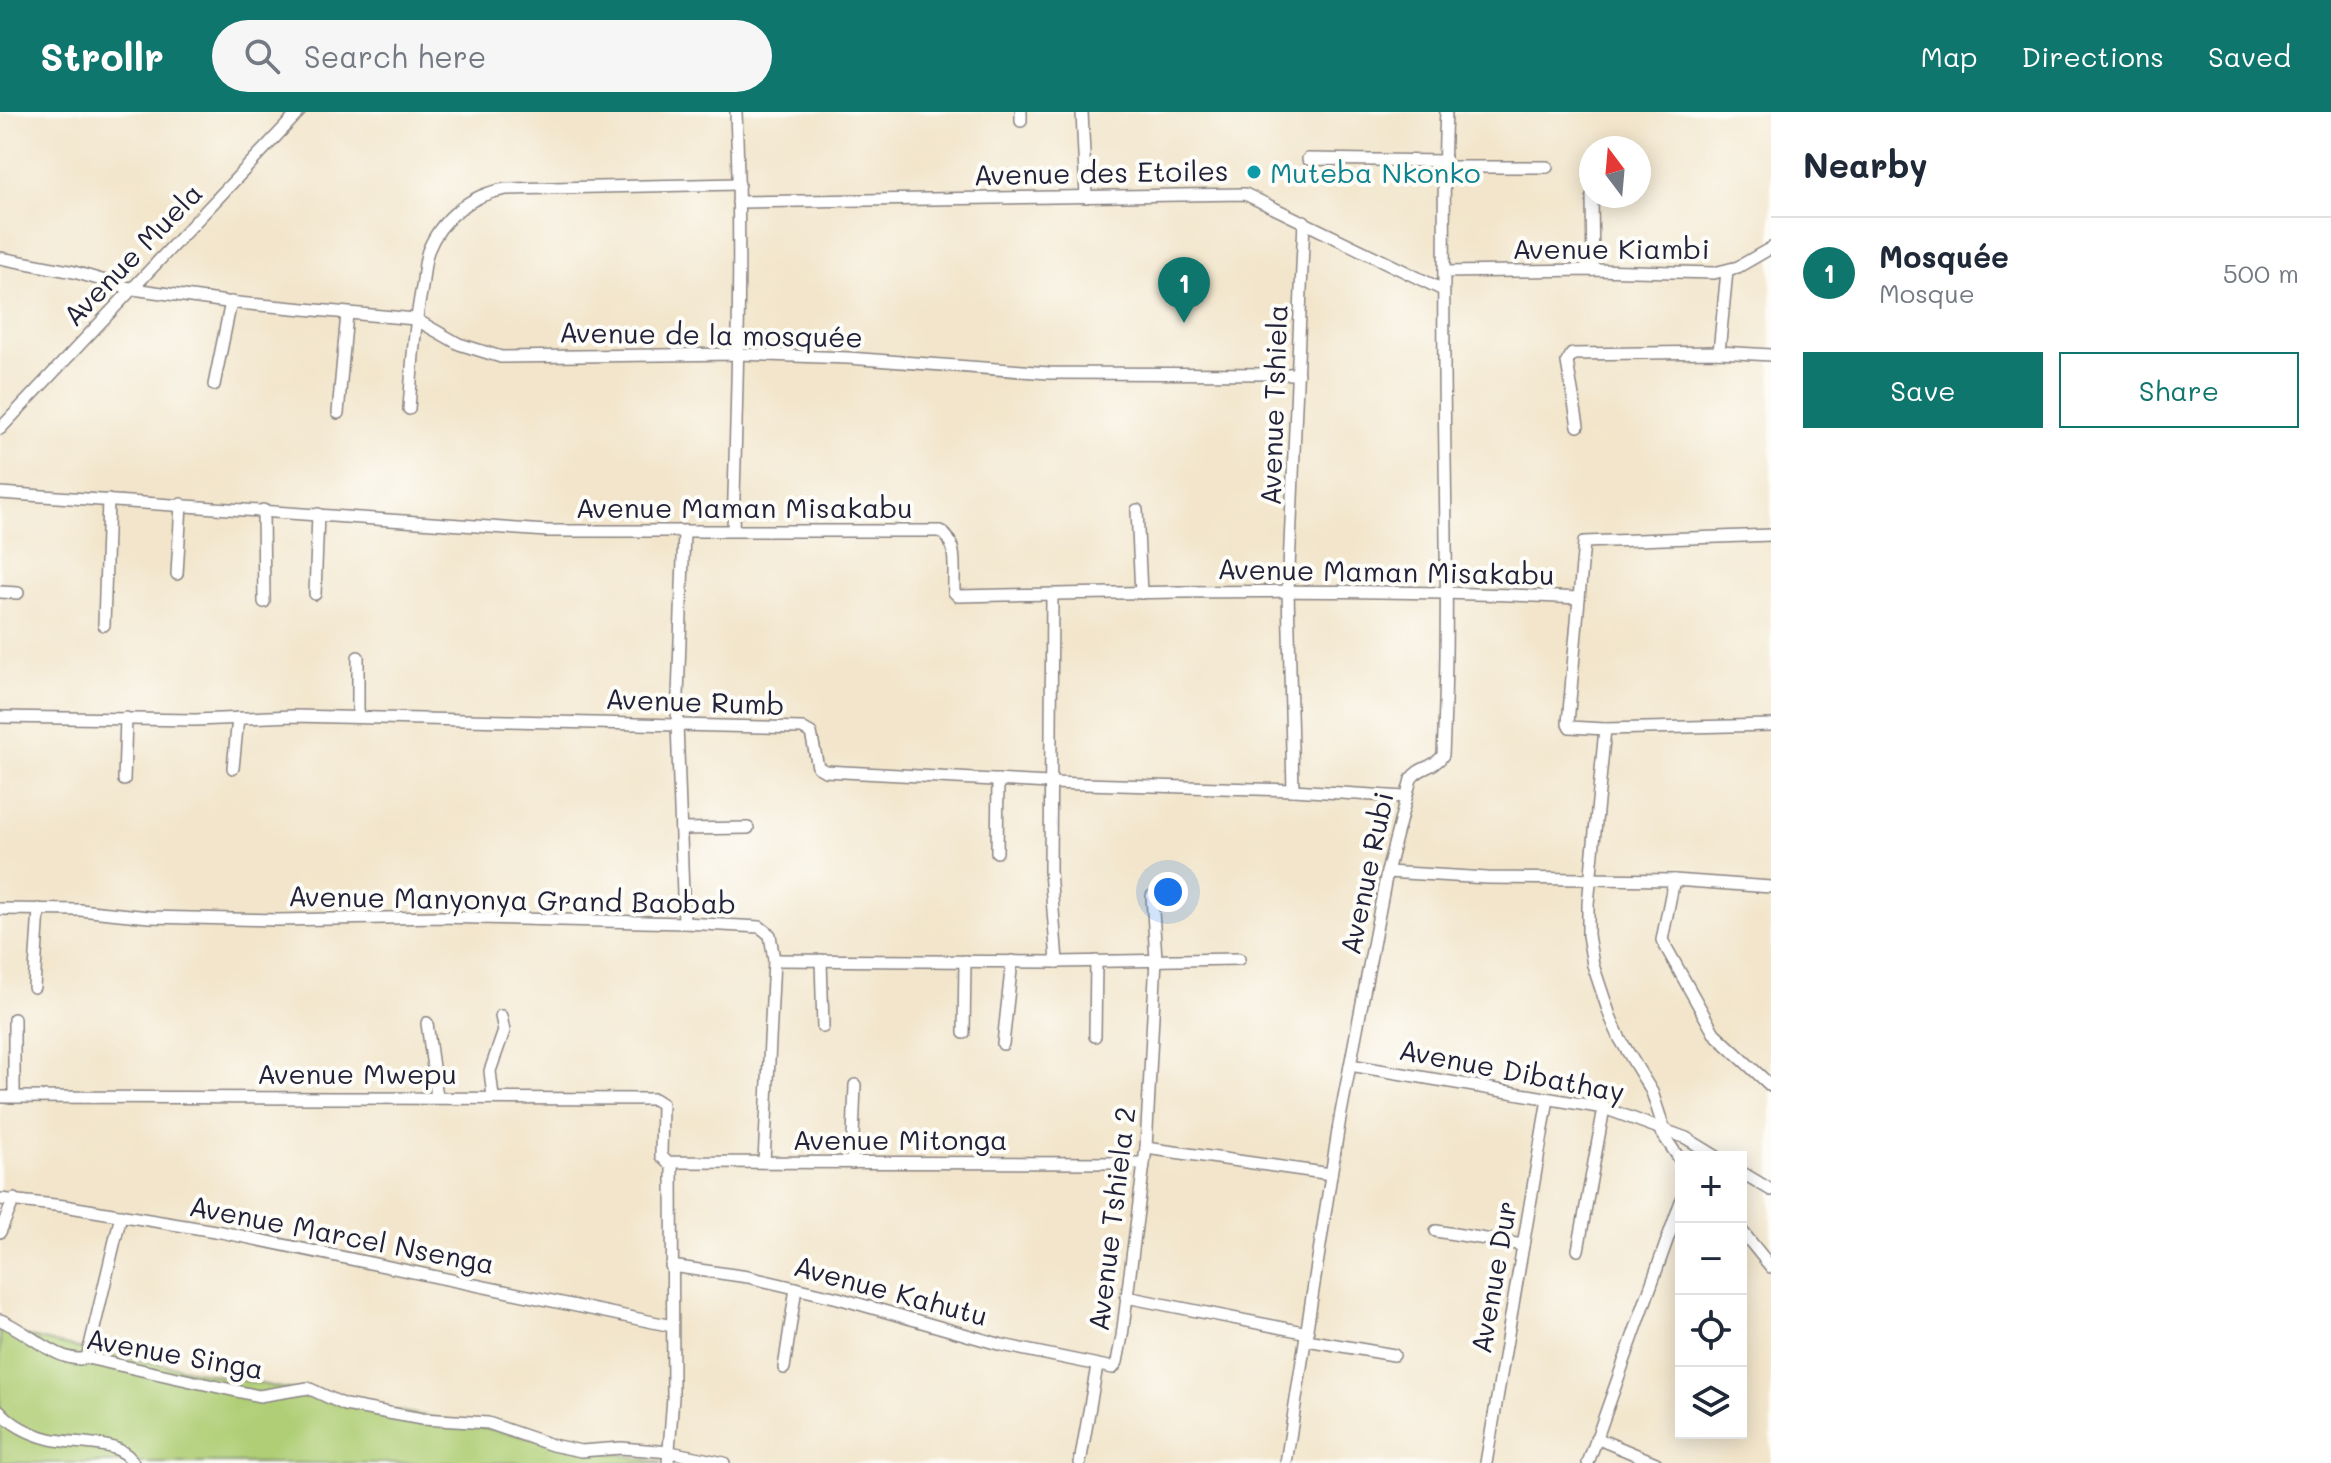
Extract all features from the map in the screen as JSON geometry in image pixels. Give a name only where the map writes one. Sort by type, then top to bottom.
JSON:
[{"type":"street","name":"Avenue Muela","points":[[0,429],[299,112]]},
{"type":"street","points":[[733,530],[738,354],[739,184],[736,112]]},
{"type":"street","points":[[1082,112],[1086,197]]},
{"type":"street","name":"Avenue Rubi","points":[[1286,1463],[1331,1174],[1387,872],[1405,797],[1416,772],[1435,766],[1443,755],[1448,592],[1443,290],[1446,112]]},
{"type":"street","points":[[1308,159],[1547,167]]},
{"type":"street","points":[[409,409],[415,319],[425,260],[435,237],[449,219],[479,197],[506,189],[739,184]]},
{"type":"street","name":"Avenue des Etoiles","points":[[738,202],[1245,194],[1443,290]]},
{"type":"street","points":[[1592,208],[1593,270]]},
{"type":"street","name":"Avenue Tshiela","points":[[1293,790],[1288,591],[1304,221]]},
{"type":"street","name":"Avenue Kiambi","points":[[1444,272],[1727,271],[1771,248]]},
{"type":"street","name":"Avenue de la mosquée","points":[[0,258],[74,272],[133,289],[231,302],[415,319],[459,344],[501,357],[738,354],[848,358],[1049,373],[1298,374]]},
{"type":"street","points":[[1719,352],[1727,271]]},
{"type":"street","points":[[214,385],[231,302]]},
{"type":"street","points":[[338,413],[347,314]]},
{"type":"street","points":[[1578,426],[1567,362],[1572,354],[1719,352],[1771,355]]},
{"type":"street","name":"Avenue Maman Misakabu","points":[[0,493],[547,531],[940,531],[952,543],[956,595],[1288,591],[1448,592],[1579,598]]},
{"type":"street","points":[[104,625],[108,500]]},
{"type":"street","points":[[177,574],[181,504]]},
{"type":"street","points":[[263,510],[264,602]]},
{"type":"street","points":[[1137,510],[1141,593]]},
{"type":"street","points":[[315,594],[318,514]]},
{"type":"street","points":[[684,532],[677,723],[684,923]]},
{"type":"street","points":[[1771,535],[1586,541],[1583,545],[1568,725],[1605,729],[1771,725]]},
{"type":"street","points":[[0,592],[18,593]]},
{"type":"street","points":[[1052,594],[1050,871],[1057,962]]},
{"type":"street","points":[[358,657],[358,717]]},
{"type":"street","name":"Avenue Rumb","points":[[0,717],[358,717],[677,723],[806,729],[811,733],[818,767],[825,771],[1405,797]]},
{"type":"street","points":[[124,780],[126,718]]},
{"type":"street","points":[[233,768],[238,718]]},
{"type":"street","points":[[1605,729],[1588,935],[1593,965],[1615,1027],[1652,1092],[1661,1127],[1675,1154]]},
{"type":"street","points":[[997,852],[998,780]]},
{"type":"street","points":[[681,829],[748,828]]},
{"type":"street","points":[[1387,872],[1487,878],[1674,880],[1771,887]]},
{"type":"street","points":[[1674,880],[1663,946],[1714,1033],[1771,1086]]},
{"type":"street","name":"Avenue Tshiela 2","points":[[1080,1463],[1097,1366],[1111,1368],[1116,1364],[1146,1148],[1156,959],[1152,896]]},
{"type":"street","name":"Avenue Manyonya Grand Baobab","points":[[0,909],[277,920],[440,917],[684,923],[766,930],[770,935],[774,960]]},
{"type":"street","points":[[34,987],[39,909]]},
{"type":"street","points":[[764,1162],[774,960],[1057,962],[1239,959]]},
{"type":"street","points":[[821,960],[823,1027]]},
{"type":"street","points":[[964,1033],[965,961]]},
{"type":"street","points":[[1003,1044],[1012,961]]},
{"type":"street","points":[[1095,1036],[1096,961]]},
{"type":"street","points":[[493,1097],[490,1071],[504,1031],[501,1016]]},
{"type":"street","points":[[14,1019],[14,1096]]},
{"type":"street","points":[[427,1023],[437,1097]]},
{"type":"street","name":"Avenue Dibathay","points":[[1350,1065],[1604,1108],[1661,1127],[1707,1151]]},
{"type":"street","points":[[852,1163],[855,1085]]},
{"type":"street","name":"Avenue Mwepu","points":[[0,1097],[658,1099],[662,1104],[661,1153],[663,1160],[672,1163]]},
{"type":"street","name":"Avenue Dur","points":[[1486,1463],[1548,1099]]},
{"type":"street","points":[[1578,1250],[1604,1108]]},
{"type":"street","points":[[1146,1148],[1331,1174]]},
{"type":"street","points":[[669,1457],[673,1397],[672,1163]]},
{"type":"street","name":"Avenue Mitonga","points":[[672,1163],[1144,1163]]},
{"type":"street","points":[[1747,1176],[1771,1190]]},
{"type":"street","name":"Avenue Marcel Nsenga","points":[[0,1199],[221,1232],[672,1326]]},
{"type":"street","points":[[0,1232],[14,1199]]},
{"type":"street","points":[[87,1358],[121,1215]]},
{"type":"street","points":[[1588,1463],[1675,1218]]},
{"type":"street","points":[[1436,1231],[1523,1245]]},
{"type":"street","points":[[1747,1237],[1771,1267]]},
{"type":"street","name":"Avenue Kahutu","points":[[671,1266],[748,1277],[796,1288],[1002,1345],[1097,1366]]},
{"type":"street","points":[[784,1368],[796,1288]]},
{"type":"street","points":[[1126,1297],[1394,1355]]},
{"type":"street","name":"Avenue Singa","points":[[0,1320],[65,1358],[77,1361],[87,1358],[259,1396],[308,1388],[345,1405],[422,1419],[488,1423],[552,1445],[581,1451],[621,1448],[724,1463]]},
{"type":"street","points":[[0,1411],[9,1421],[26,1430],[51,1439],[115,1448],[125,1453],[133,1463]]},
{"type":"street","points":[[1596,1438],[1656,1463]]},
{"type":"green space","points":[[0,1330],[73,1347],[663,1463],[0,1463]]},
{"type":"place","name":"Muteba Nkonko","points":[[1254,172]]},
{"type":"place","name":"Mosquée","points":[[1184,323]]}]
